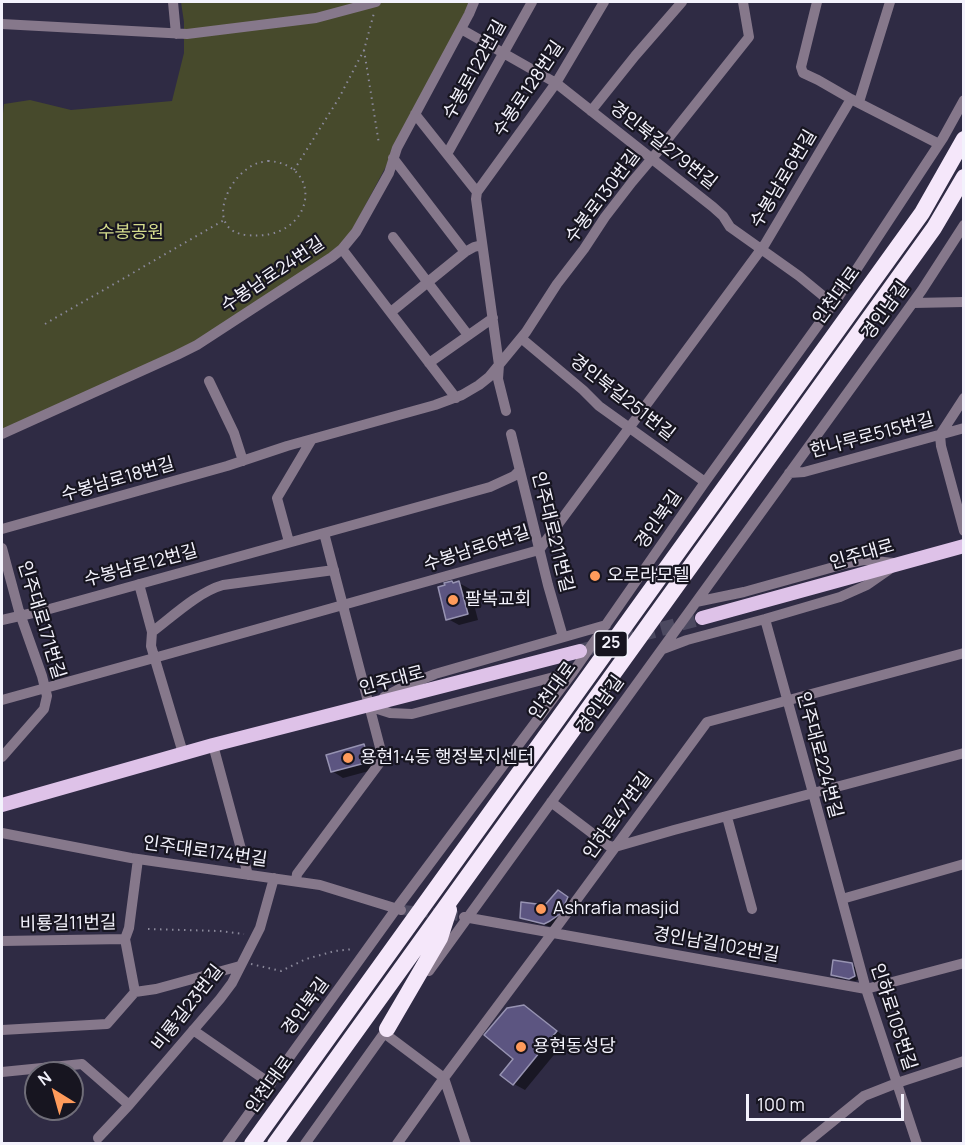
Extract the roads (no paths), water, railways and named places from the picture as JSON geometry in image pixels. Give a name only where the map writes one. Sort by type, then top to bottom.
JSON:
[{"type":"highway","name":"인천대로","points":[[252,1143],[922,213],[963,139]]},
{"type":"highway","name":"25","points":[[275,1143],[934,228],[963,177]]},
{"type":"highway","points":[[385,1031],[440,938],[455,894]]},
{"type":"main road","name":"인주대로","points":[[702,618],[963,546]]},
{"type":"main road","name":"인주대로","points":[[2,805],[213,745],[580,651]]},
{"type":"street","points":[[173,2],[176,34]]},
{"type":"street","name":"수봉남로24번길","points":[[2,434],[197,345],[342,249],[356,232],[389,173],[397,148],[474,2]]},
{"type":"street","name":"수봉로122번길","points":[[447,154],[532,2]]},
{"type":"street","name":"수봉로128번길","points":[[477,192],[556,83],[604,2]]},
{"type":"street","points":[[591,111],[682,2]]},
{"type":"street","name":"수봉로130번길","points":[[499,365],[521,338],[557,284],[632,182],[749,37],[743,2]]},
{"type":"street","points":[[817,2],[801,67],[802,73],[939,144]]},
{"type":"street","name":"수봉남로6번길","points":[[2,700],[539,550],[761,249],[855,100],[890,2]]},
{"type":"street","points":[[2,24],[187,34],[316,18],[375,6]]},
{"type":"street","name":"경인북길279번길","points":[[461,29],[556,83],[723,216],[730,227],[799,276],[833,304]]},
{"type":"street","name":"경인북길","points":[[227,1143],[573,672],[705,482],[833,304],[939,144],[963,100]]},
{"type":"street","points":[[415,114],[477,192],[476,199],[499,365],[498,379],[506,411]]},
{"type":"street","points":[[393,158],[465,252]]},
{"type":"street","name":"경인남길","points":[[305,1143],[464,917],[551,802],[913,303],[963,225]]},
{"type":"street","points":[[393,237],[468,335]]},
{"type":"street","points":[[391,312],[465,252],[482,245]]},
{"type":"street","points":[[342,249],[456,398]]},
{"type":"street","points":[[913,303],[963,302]]},
{"type":"street","points":[[429,363],[493,318]]},
{"type":"street","name":"경인북길251번길","points":[[521,338],[599,406],[705,482]]},
{"type":"street","name":"수봉남로18번길","points":[[2,529],[456,398],[479,385],[499,365]]},
{"type":"street","points":[[209,381],[234,433],[243,461]]},
{"type":"street","points":[[963,398],[940,435],[941,447],[963,531]]},
{"type":"street","name":"한나루로515번길","points":[[789,474],[804,472],[963,428]]},
{"type":"street","name":"인주대로211번길","points":[[511,434],[563,637]]},
{"type":"street","points":[[289,542],[277,498],[312,439]]},
{"type":"street","name":"수봉남로12번길","points":[[2,621],[490,486],[514,476],[520,470]]},
{"type":"street","points":[[296,882],[297,874],[381,761],[382,755],[324,533]]},
{"type":"street","name":"인주대로171번길","points":[[2,548],[47,696],[44,709],[2,757]]},
{"type":"street","points":[[696,602],[744,592],[848,562],[864,560],[898,563]]},
{"type":"street","points":[[662,649],[840,597],[867,585],[898,563]]},
{"type":"street","points":[[152,632],[213,588],[334,570]]},
{"type":"street","points":[[139,584],[152,632],[150,646],[183,753]]},
{"type":"street","name":"인주대로224번길","points":[[765,619],[842,899]]},
{"type":"street","points":[[368,706],[405,686],[435,674],[606,625]]},
{"type":"street","name":"인하로47번길","points":[[398,1143],[707,722],[963,653]]},
{"type":"street","points":[[368,706],[390,713],[412,714],[573,672]]},
{"type":"street","points":[[213,745],[248,875]]},
{"type":"street","points":[[551,802],[609,846],[615,847],[963,753]]},
{"type":"street","points":[[727,817],[752,909]]},
{"type":"street","name":"인주대로174번길","points":[[2,833],[138,859],[320,885],[400,910]]},
{"type":"street","name":"비룡길11번길","points":[[2,941],[125,939],[129,927],[138,859]]},
{"type":"street","points":[[842,899],[963,864]]},
{"type":"street","points":[[242,963],[260,928],[274,878]]},
{"type":"street","name":"인하로105번길","points":[[842,899],[866,989],[917,1143]]},
{"type":"street","name":"경인남길102번길","points":[[464,917],[866,989],[963,963]]},
{"type":"street","points":[[2,1030],[107,1024],[135,992],[125,939]]},
{"type":"street","name":"비룡길23번길","points":[[135,992],[156,989],[242,963]]},
{"type":"street","name":"비룡길23번길","points":[[98,1138],[220,999],[232,983],[242,963]]},
{"type":"street","points":[[193,1030],[271,1084]]},
{"type":"street","points":[[385,1031],[444,1078],[466,1143]]},
{"type":"street","points":[[805,1143],[864,1096],[963,1061]]},
{"type":"street","points":[[2,1072],[82,1064],[129,1105]]},
{"type":"tunnel","points":[[580,651],[702,618]]},
{"type":"tunnel","points":[[403,910],[460,916]]},
{"type":"place","name":"오로라모텔","points":[[595,576]]},
{"type":"place","name":"팔복교회","points":[[453,600]]},
{"type":"place","name":"용현1·4동 행정복지센터","points":[[348,758]]},
{"type":"place","name":"Ashrafia masjid","points":[[541,909]]},
{"type":"place","name":"용현동성당","points":[[521,1047]]},
{"type":"park label","name":"수봉공원","points":[[131,233]]}]
